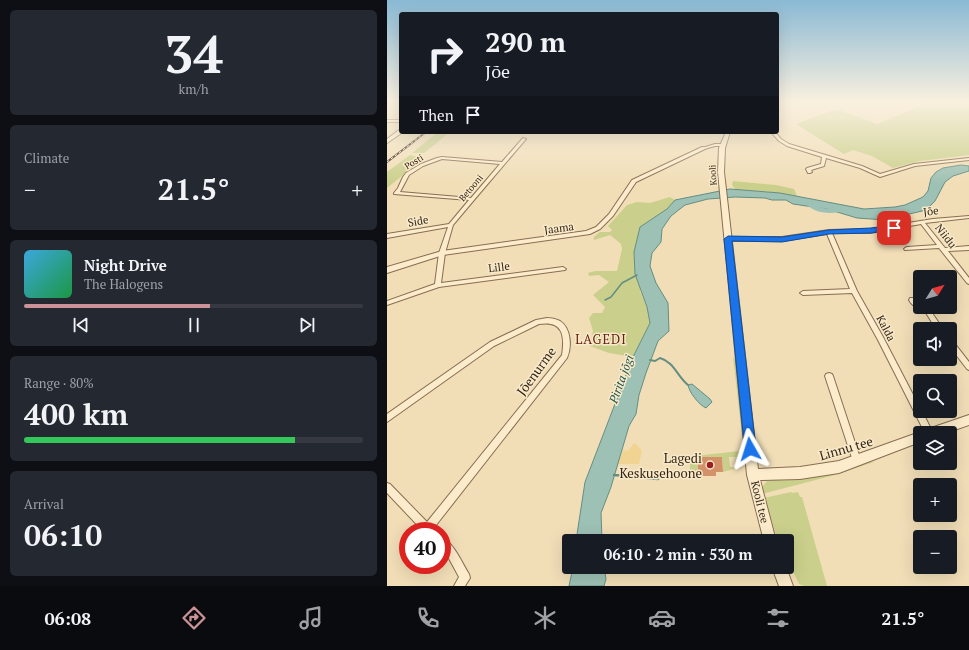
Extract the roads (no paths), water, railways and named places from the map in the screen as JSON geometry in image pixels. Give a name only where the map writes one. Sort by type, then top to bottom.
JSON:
[{"type":"street","points":[[387,141],[399,132]]},
{"type":"street","points":[[722,147],[727,134]]},
{"type":"street","points":[[775,134],[783,143],[861,167],[880,176],[915,165],[969,159]]},
{"type":"street","name":"Betooni","points":[[441,253],[451,225],[471,199],[524,139]]},
{"type":"street","name":"Jaama","points":[[387,270],[441,253],[588,233],[598,228],[611,215],[634,182],[705,148],[722,147]]},
{"type":"street","name":"Kooli","points":[[722,147],[724,201]]},
{"type":"street","points":[[810,172],[808,169],[823,165],[822,160],[824,156]]},
{"type":"street","name":"Posti","points":[[471,199],[396,193],[402,189],[406,176],[426,163],[442,158],[502,163]]},
{"type":"street","name":"Kooli tee","points":[[724,201],[753,475],[768,534]]},
{"type":"street","name":"Jõe","points":[[728,239],[782,239],[829,232],[871,231],[922,222],[969,217]]},
{"type":"street","name":"Niidu","points":[[922,222],[969,282]]},
{"type":"street","name":"Side","points":[[387,236],[451,225]]},
{"type":"street","name":"Kalda","points":[[829,232],[854,291],[881,339],[925,426]]},
{"type":"street","points":[[907,249],[969,248]]},
{"type":"street","points":[[438,285],[441,253]]},
{"type":"street","name":"Lille","points":[[387,303],[438,285],[563,269]]},
{"type":"street","points":[[803,293],[854,291]]},
{"type":"street","name":"Jõenurme","points":[[387,418],[492,344],[538,322],[553,320],[559,324],[567,337],[568,345],[565,356],[434,522]]},
{"type":"street","points":[[957,351],[969,367]]},
{"type":"street","points":[[829,376],[857,461]]},
{"type":"street","points":[[952,426],[969,420]]},
{"type":"street","name":"Linnu tee","points":[[753,475],[800,473],[839,468],[913,440]]},
{"type":"street","points":[[387,487],[420,522]]},
{"type":"street","points":[[451,554],[465,578],[459,586]]},
{"type":"street","points":[[782,574],[786,586]]},
{"type":"water","points":[[961,165],[969,166],[969,171],[953,176],[945,182],[935,201],[926,210],[885,220],[857,218],[827,209],[793,204],[786,200],[735,197],[708,199],[685,205],[671,216],[662,229],[661,242],[652,253],[650,266],[656,283],[668,303],[669,331],[658,341],[646,373],[639,395],[636,414],[629,426],[611,487],[601,513],[602,534],[577,534],[585,482],[633,357],[650,323],[647,307],[635,274],[634,252],[640,227],[667,209],[675,200],[730,189],[780,193],[864,209],[895,207],[905,205],[923,197],[928,191],[931,178],[936,172],[943,168]]},
{"type":"water","points":[[692,384],[712,402],[706,408],[692,395],[688,385]]},
{"type":"water","points":[[572,574],[605,574],[606,579],[604,586],[569,586]]},
{"type":"waterway","name":"Pirita jõgi","points":[[808,202],[812,206],[825,211],[844,209]]},
{"type":"waterway","points":[[605,300],[611,297],[622,283],[637,275]]},
{"type":"waterway","points":[[650,360],[655,361],[660,358],[665,360],[688,385]]},
{"type":"waterway","points":[[614,475],[658,479]]},
{"type":"railway","points":[[387,162],[423,134]]},
{"type":"place","name":"Lagedi Keskusehoone","points":[[710,465]]},
{"type":"district","name":"LAGEDI","points":[[601,339]]}]
